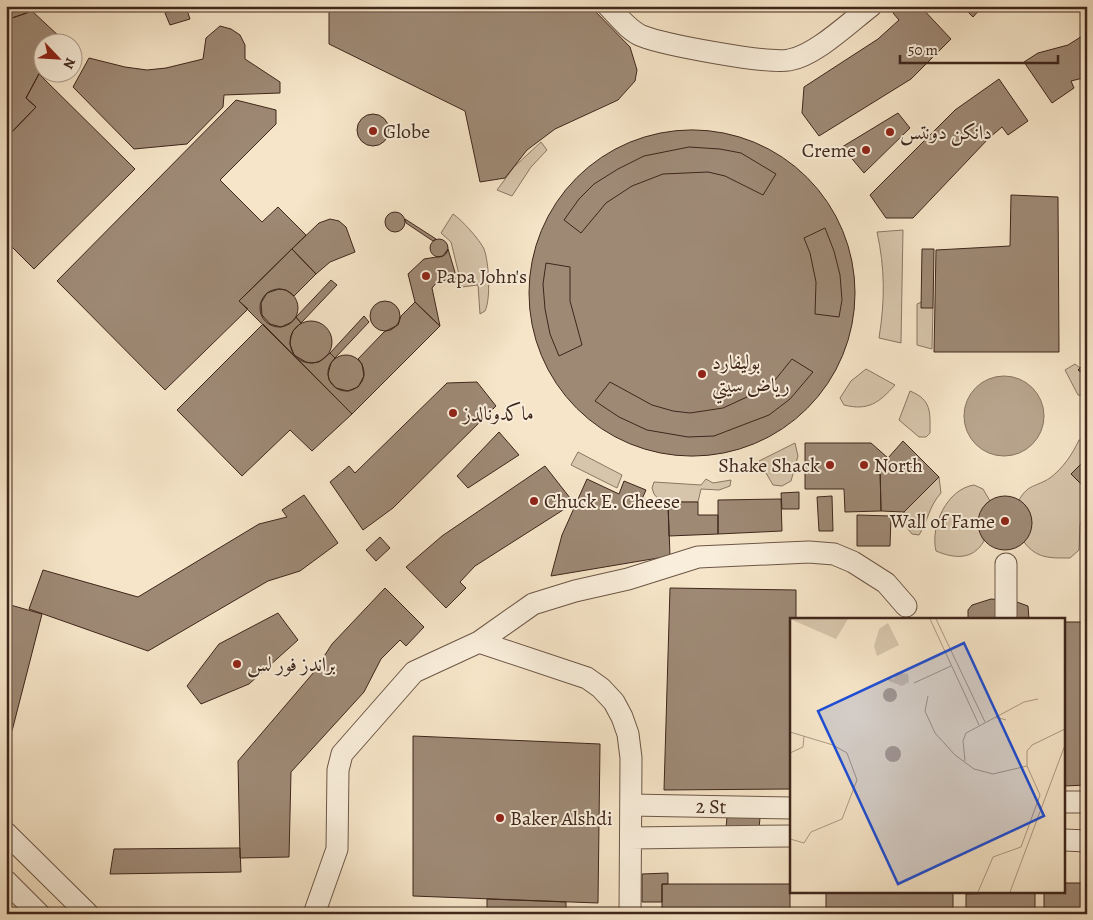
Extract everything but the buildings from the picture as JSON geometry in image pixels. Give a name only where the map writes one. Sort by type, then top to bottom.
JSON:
[{"type":"street","points":[[608,6],[640,35],[660,42],[766,60],[789,60],[821,43],[871,6]]},
{"type":"street","points":[[314,914],[337,849],[338,770],[342,754],[414,672],[480,642],[533,604],[575,591],[628,579],[698,557],[809,552],[834,554],[853,562],[886,583],[906,606]]},
{"type":"street","points":[[1006,564],[1006,618]]},
{"type":"street","points":[[480,642],[587,678],[601,688],[614,702],[628,734],[631,805],[631,913]]},
{"type":"street","points":[[1066,802],[1087,802]]},
{"type":"street","name":"2 St","points":[[631,805],[790,808]]},
{"type":"street","points":[[6,833],[88,914]]},
{"type":"street","name":"2 St","points":[[631,838],[790,836]]},
{"type":"street","points":[[1066,840],[1087,841]]},
{"type":"street","points":[[6,880],[39,914]]},
{"type":"shaded area","points":[[541,142],[547,150],[531,167],[512,196],[497,190],[514,167]]},
{"type":"shaded area","points":[[453,214],[475,235],[486,255],[489,280],[488,298],[485,311],[480,314],[478,285],[462,287],[451,242],[441,233]]},
{"type":"shaded area","points":[[903,230],[901,343],[879,338],[883,285],[882,259],[877,232]]},
{"type":"shaded area","points":[[688,241],[706,245],[720,255],[730,269],[734,287],[730,305],[720,319],[706,329],[688,333],[670,329],[656,319],[646,305],[642,287],[646,269],[656,255],[670,245]]},
{"type":"shaded area","points":[[922,302],[933,308],[932,349],[917,345],[917,304]]},
{"type":"shaded area","points":[[1075,364],[1080,368],[1078,370],[1087,376],[1087,396],[1078,395],[1065,370]]},
{"type":"shaded area","points":[[866,369],[895,385],[884,397],[872,404],[860,407],[844,405],[840,398],[851,381]]},
{"type":"shaded area","points":[[1004,376],[1019,379],[1032,388],[1041,401],[1044,416],[1041,431],[1032,444],[1019,453],[1004,456],[989,453],[976,444],[967,431],[964,416],[967,401],[976,388],[989,379]]},
{"type":"shaded area","points":[[910,391],[922,398],[928,408],[930,433],[926,437],[919,437],[899,420]]},
{"type":"shaded area","points":[[1079,440],[1087,440],[1087,458],[1071,474],[1087,490],[1087,510],[1080,525],[1079,550],[1070,558],[1039,555],[1024,542],[1030,531],[1031,520],[1028,509],[1019,500],[1029,488],[1050,478],[1063,466]]},
{"type":"shaded area","points":[[795,443],[798,456],[791,481],[782,486],[773,485],[759,461]]},
{"type":"shaded area","points":[[578,452],[622,475],[617,488],[571,465]]},
{"type":"shaded area","points":[[939,477],[941,493],[934,503],[919,535],[912,534],[907,528],[904,512]]},
{"type":"shaded area","points":[[706,479],[713,483],[731,480],[730,486],[719,490],[701,489],[698,502],[661,502],[654,494],[652,488],[654,482],[701,485]]},
{"type":"shaded area","points":[[974,485],[983,489],[990,501],[982,511],[979,520],[984,541],[975,552],[969,555],[957,556],[936,551],[936,531],[938,520],[943,510],[956,493]]},
{"type":"place","name":"Globe","points":[[373,131]]},
{"type":"place","name":"دانكن دونتس","points":[[890,132]]},
{"type":"place","name":"Creme","points":[[866,150]]},
{"type":"place","name":"Papa John's","points":[[426,276]]},
{"type":"place","name":"بوليفارد رياض سيتي","points":[[702,374]]},
{"type":"place","name":"ماكدونالدز","points":[[453,413]]},
{"type":"place","name":"Shake Shack","points":[[830,465]]},
{"type":"place","name":"North","points":[[864,465]]},
{"type":"place","name":"Chuck E. Cheese","points":[[534,501]]},
{"type":"place","name":"Wall of Fame","points":[[1005,521]]},
{"type":"place","name":"براندز فور لس","points":[[237,664]]},
{"type":"place","name":"Baker Alshdi","points":[[500,818]]}]
